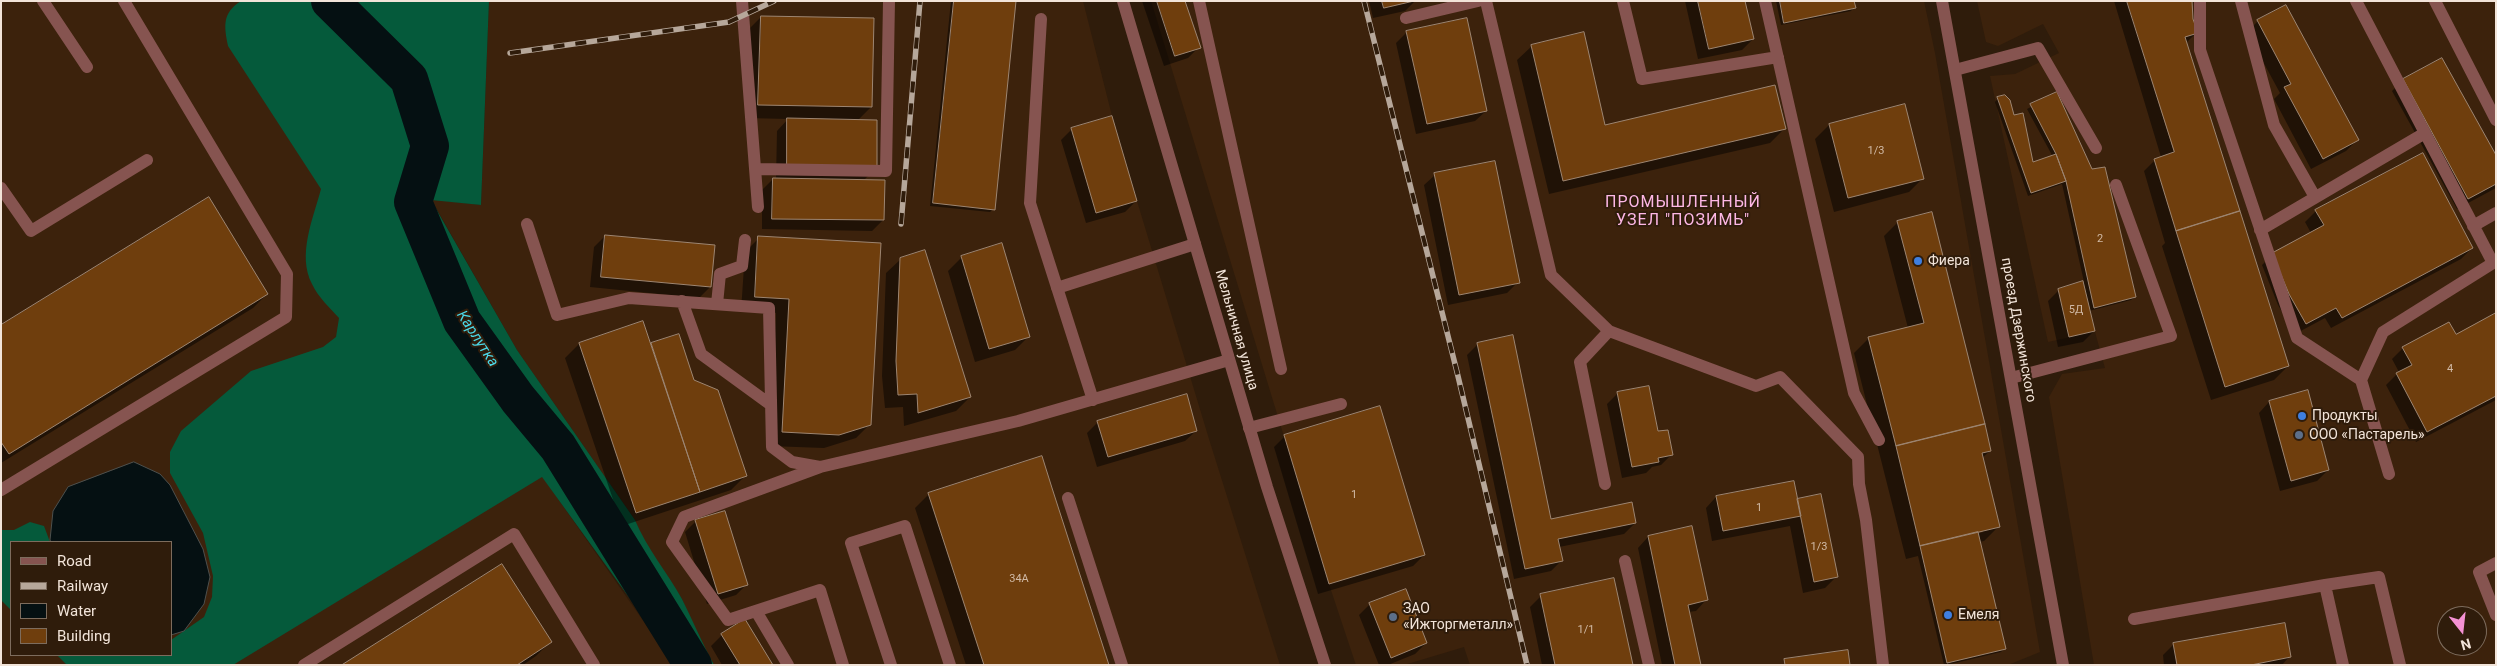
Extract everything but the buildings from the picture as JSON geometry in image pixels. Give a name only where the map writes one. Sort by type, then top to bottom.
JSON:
[{"type":"street","points":[[43,1],[87,67]]},
{"type":"street","points":[[1,490],[286,316],[287,274],[124,1]]},
{"type":"street","points":[[742,1],[758,207]]},
{"type":"street","points":[[756,169],[886,171],[889,1]]},
{"type":"street","name":"Мельничная улица","points":[[1123,1],[1249,428],[1325,665]]},
{"type":"street","points":[[1199,1],[1281,369]]},
{"type":"street","points":[[1406,18],[1478,1]]},
{"type":"street","points":[[1486,1],[1551,275],[1609,331],[1756,386],[1780,378],[1858,457],[1859,484],[1866,520],[1883,665]]},
{"type":"street","points":[[1623,1],[1642,79],[1778,57]]},
{"type":"street","points":[[1765,1],[1854,393],[1879,440]]},
{"type":"street","name":"проезд Дзержинского","points":[[1942,1],[2063,665]]},
{"type":"street","points":[[2200,1],[2200,50],[2297,338],[2361,380],[2389,474]]},
{"type":"street","points":[[2242,1],[2274,125],[2315,198]]},
{"type":"street","points":[[2356,1],[2493,263],[2383,332],[2361,380]]},
{"type":"street","points":[[2436,1],[2496,120]]},
{"type":"street","points":[[1041,19],[1030,202],[1093,400]]},
{"type":"street","points":[[1955,70],[2038,48],[2096,148]]},
{"type":"street","points":[[2260,230],[2425,133]]},
{"type":"street","points":[[1,188],[31,231],[147,160]]},
{"type":"street","points":[[2012,378],[2171,336],[2116,185]]},
{"type":"street","points":[[2473,226],[2496,213]]},
{"type":"street","points":[[527,224],[557,316],[629,298],[769,308],[772,447],[792,462],[820,467]]},
{"type":"street","points":[[717,304],[720,274],[742,266],[745,240]]},
{"type":"street","points":[[1057,288],[1195,244]]},
{"type":"street","points":[[682,302],[702,354],[771,405]]},
{"type":"street","points":[[1605,484],[1580,362],[1609,331]]},
{"type":"street","points":[[843,665],[820,590],[728,620],[672,542],[684,517],[820,467],[1018,422],[1229,360]]},
{"type":"street","points":[[1249,428],[1341,404]]},
{"type":"street","points":[[1068,498],[1122,665]]},
{"type":"street","points":[[890,665],[851,543],[905,526],[950,665]]},
{"type":"street","points":[[304,665],[514,534],[594,665]]},
{"type":"street","points":[[1626,561],[1649,665]]},
{"type":"street","points":[[2496,563],[2479,572],[2496,615]]},
{"type":"street","points":[[2134,619],[2379,577],[2400,665]]},
{"type":"street","points":[[2325,585],[2343,665]]},
{"type":"street","points":[[756,611],[788,665]]},
{"type":"shaded area","points":[[1,1],[303,1],[542,476],[674,665],[1,665]]},
{"type":"shaded area","points":[[489,1],[1083,1],[1112,116],[1137,201],[1280,665],[714,665],[698,638],[682,599],[644,542],[635,520],[517,350],[431,199],[481,205]]},
{"type":"shaded area","points":[[1151,1],[1924,1],[1935,53],[2040,652],[2008,665],[1470,665],[1464,647],[1404,665],[1356,665],[1329,584]]},
{"type":"shaded area","points":[[1977,1],[2496,1],[2496,665],[2094,665],[2049,397],[2062,374],[2105,368],[2095,332],[2048,342],[1990,76],[2015,74],[2059,53],[2043,24],[1998,46],[1986,42]]},
{"type":"green space","points":[[241,1],[489,1],[481,205],[431,200],[517,350],[635,520],[645,541],[682,599],[714,665],[678,665],[542,477],[233,665],[67,665],[58,656],[172,656],[172,639],[204,617],[212,597],[213,576],[203,533],[170,473],[170,452],[181,431],[251,371],[323,347],[336,337],[339,318],[324,302],[312,284],[306,261],[308,237],[321,189],[228,46],[225,26],[227,15]]},
{"type":"green space","points":[[30,522],[44,526],[50,541],[10,541],[10,609],[1,600],[1,530],[14,530]]},
{"type":"water","points":[[134,462],[160,474],[170,485],[203,549],[210,577],[204,604],[184,631],[172,635],[172,541],[50,541],[53,511],[68,487]]},
{"type":"waterway","name":"Карлутка","points":[[330,1],[409,79],[430,146],[413,202],[462,321],[518,399],[558,447],[693,665]]},
{"type":"railway","points":[[510,53],[729,22],[774,1]]},
{"type":"railway","points":[[901,224],[920,1]]},
{"type":"railway","points":[[1364,1],[1457,372],[1527,665]]},
{"type":"place","name":"Фиера","points":[[1918,261]]},
{"type":"place","name":"Продукты","points":[[2302,416]]},
{"type":"place","name":"ООО «Пастарель»","points":[[2299,435]]},
{"type":"place","name":"Емеля","points":[[1948,615]]},
{"type":"place","name":"ЗАО «Ижторгметалл»","points":[[1393,617]]},
{"type":"district","name":"ПРОМЫШЛЕННЫЙ УЗЕЛ \"ПОЗИМЬ\"","points":[[1683,212]]}]
